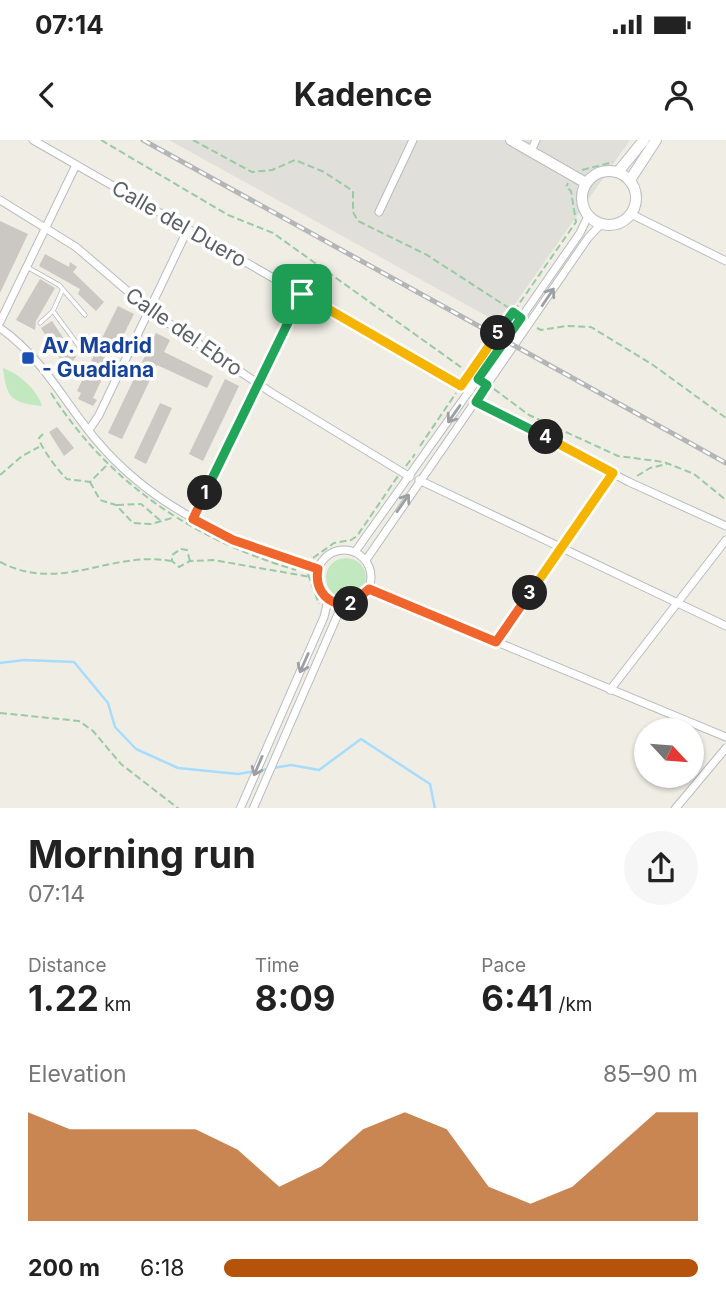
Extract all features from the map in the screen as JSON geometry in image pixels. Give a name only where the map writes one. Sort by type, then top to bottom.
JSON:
[{"type":"street","name":"Calle del Duero","points":[[33,140],[470,391]]},
{"type":"street","points":[[379,212],[413,140]]},
{"type":"street","points":[[511,140],[586,183]]},
{"type":"street","points":[[531,151],[536,140]]},
{"type":"street","points":[[617,167],[629,180],[636,197],[631,214],[618,224],[601,225],[588,216],[581,200],[586,183],[600,172],[617,167],[644,140]]},
{"type":"street","points":[[629,180],[656,140]]},
{"type":"street","points":[[0,322],[76,165]]},
{"type":"street","name":"Calle del Ebro","points":[[0,200],[76,247],[149,310],[258,384],[410,477]]},
{"type":"street","points":[[631,214],[726,261]]},
{"type":"street","points":[[355,552],[580,233],[588,216]]},
{"type":"street","points":[[366,561],[419,480],[601,225]]},
{"type":"street","points":[[89,430],[188,229]]},
{"type":"street","points":[[193,519],[302,294]]},
{"type":"street","points":[[0,328],[39,360],[89,430],[125,470],[193,519],[233,540],[318,569]]},
{"type":"street","points":[[476,402],[629,482],[726,526]]},
{"type":"street","points":[[496,642],[613,473]]},
{"type":"street","points":[[419,480],[726,626]]},
{"type":"street","points":[[610,690],[726,540]]},
{"type":"street","points":[[355,552],[366,561],[371,575],[369,589],[357,601],[342,605],[328,600],[318,587],[318,569],[332,553],[355,552]]},
{"type":"street","points":[[369,589],[726,737]]},
{"type":"street","points":[[240,808],[324,617],[328,600]]},
{"type":"street","points":[[253,808],[342,605]]},
{"type":"street","points":[[675,808],[726,748]]},
{"type":"lane","points":[[27,267],[52,280],[85,315]]},
{"type":"lane","points":[[40,323],[53,311],[62,291]]},
{"type":"lane","points":[[53,311],[82,349]]},
{"type":"path","points":[[101,140],[228,215],[273,233],[478,379]]},
{"type":"path","points":[[192,140],[252,172],[272,170],[295,160],[324,172],[353,191],[353,212],[358,220],[426,255],[521,318]]},
{"type":"path","points":[[304,564],[334,543],[357,536],[576,222],[571,191],[566,187],[577,168],[584,171],[617,167]]},
{"type":"path","points":[[530,323],[541,330],[566,326],[591,327],[653,365],[726,418]]},
{"type":"path","points":[[487,385],[528,415],[618,457],[668,464],[694,474],[726,500]]},
{"type":"path","points":[[47,387],[87,442],[107,464],[173,517],[227,546],[304,572],[311,578],[319,609]]},
{"type":"path","points":[[43,434],[39,438],[40,447],[67,480],[90,482]]},
{"type":"path","points":[[0,475],[22,456],[40,447]]},
{"type":"path","points":[[90,482],[107,464]]},
{"type":"path","points":[[629,482],[650,468],[668,464]]},
{"type":"path","points":[[90,482],[100,500],[116,505],[141,504],[162,521]]},
{"type":"path","points":[[116,505],[133,523],[162,521],[181,511]]},
{"type":"path","points":[[172,561],[172,555],[181,549],[187,550],[190,561]]},
{"type":"path","points":[[0,562],[36,575],[67,575],[148,557],[172,561],[179,567],[190,561],[213,560],[311,578]]},
{"type":"path","points":[[0,713],[79,721],[93,731],[121,764],[179,808]]},
{"type":"shaded area","points":[[169,140],[630,140],[501,324]]},
{"type":"green space","points":[[3,368],[27,383],[42,406],[17,401],[12,397],[6,386]]},
{"type":"green space","points":[[346,558],[354,559],[360,564],[365,570],[365,586],[360,592],[354,597],[346,598],[338,597],[332,592],[327,586],[326,578],[327,570],[332,564],[338,559]]},
{"type":"building","points":[[0,221],[28,234],[0,293]]},
{"type":"building","points":[[45,254],[69,267],[70,262],[77,267],[73,272],[104,302],[96,311],[78,294],[80,289],[39,266]]},
{"type":"building","points":[[40,279],[55,288],[36,321],[35,330],[16,320]]},
{"type":"building","points":[[118,306],[134,314],[118,346],[102,338]]},
{"type":"building","points":[[52,321],[76,357],[66,369],[41,328]]},
{"type":"building","points":[[156,333],[170,340],[164,352],[213,376],[207,388],[157,365],[122,439],[108,433]]},
{"type":"building","points":[[95,353],[111,360],[93,398],[97,400],[93,406],[78,399],[81,393],[77,391]]},
{"type":"building","points":[[225,379],[239,386],[203,461],[189,454]]},
{"type":"building","points":[[160,403],[172,408],[146,464],[134,458]]},
{"type":"building","points":[[57,427],[74,448],[64,456],[49,432]]},
{"type":"waterway","points":[[0,663],[24,660],[74,662],[108,703],[115,727],[136,749],[178,768],[238,774],[291,765],[319,770],[361,739],[430,784],[435,808]]},
{"type":"railway","points":[[143,140],[726,463]]},
{"type":"place","name":"Av. Madrid - Guadiana","points":[[28,358]]},
{"type":"route","points":[[302,294],[461,386],[513,312],[521,318],[478,379],[487,385],[476,402],[613,473],[496,642],[369,589],[364,596],[350,604],[335,603],[328,600],[318,587],[318,569],[233,540],[193,519],[302,294]]}]
